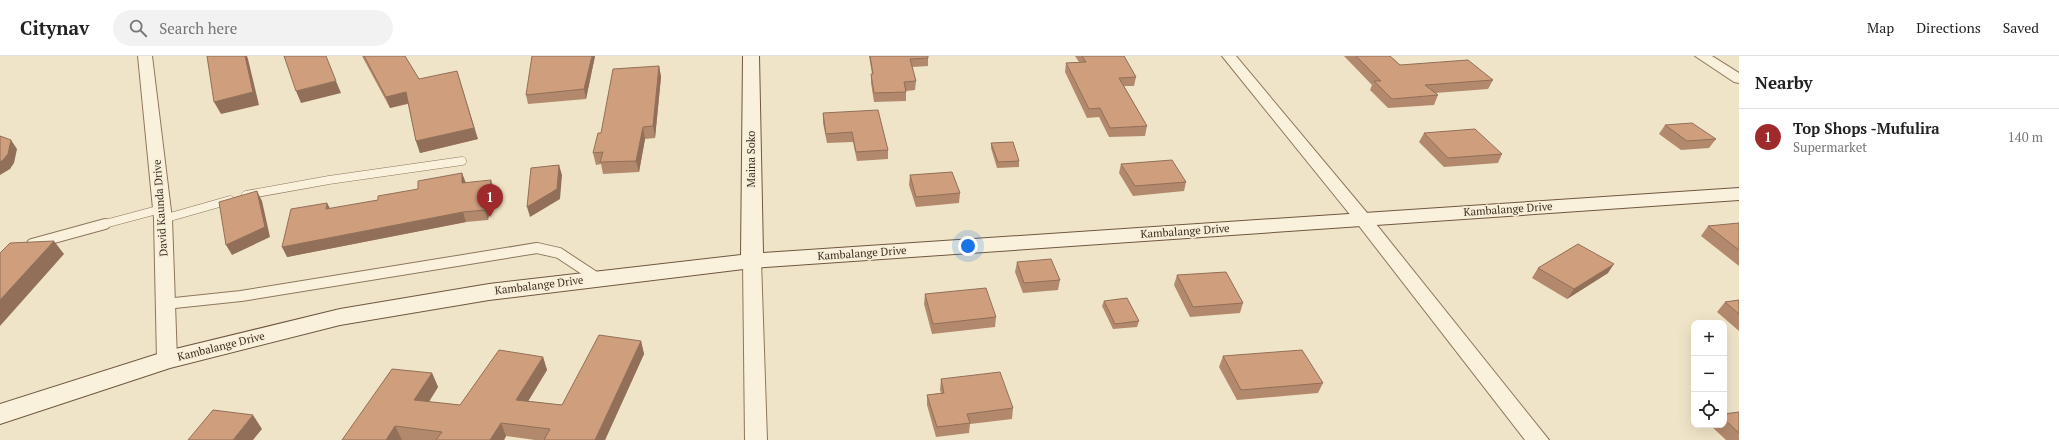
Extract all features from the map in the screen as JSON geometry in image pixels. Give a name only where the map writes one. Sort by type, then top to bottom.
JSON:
[{"type":"street","name":"David Kaunda Drive","points":[[145,56],[162,214],[167,360]]},
{"type":"street","name":"Maina Soko","points":[[751,56],[752,261]]},
{"type":"street","points":[[1229,56],[1362,218],[1538,440]]},
{"type":"street","points":[[1702,56],[1739,80]]},
{"type":"street","name":"Kambalange Drive","points":[[0,414],[167,360],[340,317],[489,292],[597,278],[752,261],[1362,218],[1739,194]]},
{"type":"street","points":[[752,261],[756,440]]},
{"type":"lane","points":[[23,247],[253,192],[462,161]]},
{"type":"lane","points":[[165,304],[241,296],[537,248],[559,253],[597,278]]},
{"type":"building","points":[[207,56],[245,56],[253,92],[214,102]]},
{"type":"building","points":[[284,56],[326,56],[336,81],[296,91]]},
{"type":"building","points":[[364,56],[405,56],[419,79],[457,71],[474,128],[416,141],[406,92],[386,97]]},
{"type":"building","points":[[532,56],[592,56],[584,89],[526,95]]},
{"type":"building","points":[[870,56],[928,56],[928,58],[910,59],[916,81],[904,82],[906,92],[874,93]]},
{"type":"building","points":[[1082,56],[1124,56],[1136,77],[1119,78],[1147,126],[1110,128],[1100,108],[1089,109],[1066,63],[1086,62]]},
{"type":"building","points":[[1356,56],[1390,56],[1400,65],[1468,60],[1493,80],[1425,85],[1438,95],[1392,99],[1374,81],[1381,81]]},
{"type":"building","points":[[659,66],[653,126],[643,127],[636,161],[600,162],[603,152],[593,153],[598,133],[601,133],[613,69]]},
{"type":"building","points":[[878,110],[888,150],[856,152],[852,132],[826,134],[823,113]]},
{"type":"building","points":[[1692,123],[1716,139],[1687,141],[1665,125]]},
{"type":"building","points":[[1475,129],[1502,154],[1448,158],[1424,133]]},
{"type":"building","points":[[0,136],[11,140],[8,154],[0,162]]},
{"type":"building","points":[[1013,142],[1019,161],[998,162],[991,143]]},
{"type":"building","points":[[1172,160],[1186,182],[1135,186],[1121,164]]},
{"type":"building","points":[[559,165],[557,189],[527,207],[531,168]]},
{"type":"building","points":[[952,172],[960,193],[916,197],[910,175]]},
{"type":"building","points":[[462,173],[462,183],[491,180],[485,210],[463,212],[282,247],[291,209],[327,203],[326,209],[378,200],[378,196],[418,189],[418,181]]},
{"type":"building","points":[[257,191],[265,227],[226,245],[219,202]]},
{"type":"building","points":[[1739,223],[1739,250],[1708,226]]},
{"type":"building","points":[[54,241],[0,300],[0,253],[10,243]]},
{"type":"building","points":[[1578,244],[1614,264],[1574,289],[1538,268]]},
{"type":"building","points":[[1051,259],[1060,280],[1024,283],[1017,262]]},
{"type":"building","points":[[1226,272],[1243,303],[1193,307],[1177,275]]},
{"type":"building","points":[[986,288],[996,317],[933,324],[925,294]]},
{"type":"building","points":[[1127,298],[1139,321],[1115,324],[1104,301]]},
{"type":"building","points":[[1739,300],[1739,314],[1725,302]]},
{"type":"building","points":[[599,335],[641,341],[595,440],[544,440],[550,429],[501,423],[490,440],[436,440],[442,432],[395,426],[386,440],[342,440],[392,369],[432,373],[414,400],[460,405],[499,350],[543,357],[516,400],[562,405]]},
{"type":"building","points":[[1302,350],[1323,383],[1241,390],[1223,356]]},
{"type":"building","points":[[1000,372],[1013,408],[967,414],[970,423],[937,427],[927,395],[944,393],[941,379]]},
{"type":"building","points":[[213,410],[253,415],[233,440],[188,440]]},
{"type":"building","points":[[1739,412],[1739,433],[1727,422],[1727,414]]},
{"type":"place","name":"Top Shops -Mufulira","points":[[490,217]]}]
